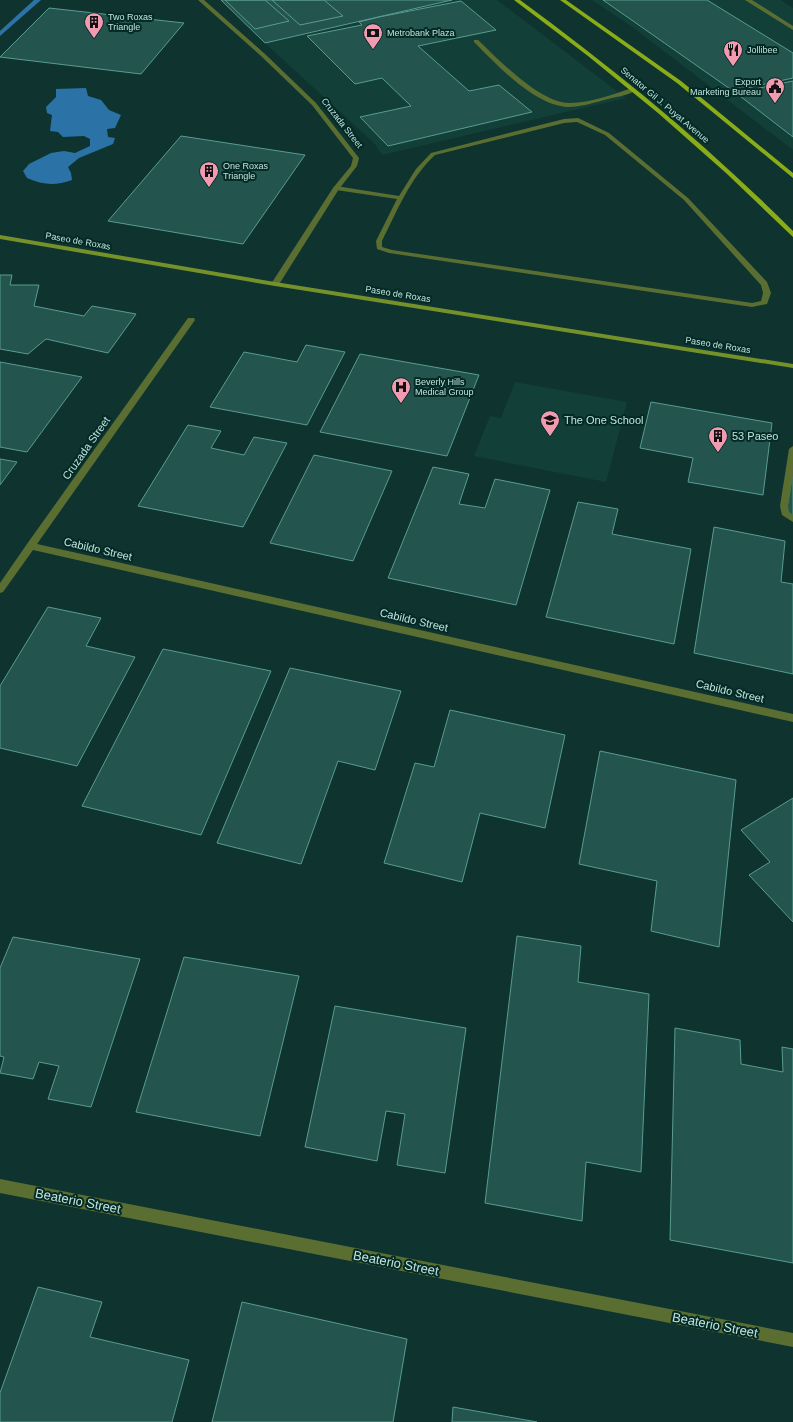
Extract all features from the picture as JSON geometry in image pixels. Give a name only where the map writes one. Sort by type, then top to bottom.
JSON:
[{"type":"main road","name":"Senator Gil J. Puyat Avenue","points":[[517,0],[572,40],[723,165],[793,235]]},
{"type":"main road","points":[[563,0],[678,82],[793,176]]},
{"type":"main road","name":"Paseo de Roxas","points":[[0,237],[275,284],[793,366]]},
{"type":"street","name":"Cruzada Street","points":[[201,0],[263,55],[314,104],[356,158],[354,166],[336,188],[275,284]]},
{"type":"street","points":[[748,0],[792,27]]},
{"type":"street","points":[[476,41],[506,71],[554,103],[575,104],[634,90]]},
{"type":"street","points":[[578,120],[607,134],[686,199],[764,284],[767,293],[764,302],[752,305],[399,254],[379,248],[379,241],[402,198],[427,158],[433,154],[564,121],[578,120]]},
{"type":"street","points":[[336,188],[402,198]]},
{"type":"street","name":"Cruzada Street","points":[[0,590],[191,320]]},
{"type":"street","points":[[793,449],[784,513],[793,519]]},
{"type":"street","name":"Cabildo Street","points":[[30,546],[793,718]]},
{"type":"street","name":"Beaterio Street","points":[[0,1186],[793,1340]]},
{"type":"shaded area","name":"Metrobank Plaza","points":[[452,0],[497,0],[626,98],[382,155],[375,144],[265,43]]},
{"type":"shaded area","points":[[592,0],[781,0],[793,8],[793,150],[631,26]]},
{"type":"shaded area","name":"The One School","points":[[515,382],[627,402],[606,482],[474,456],[490,416],[501,418]]},
{"type":"water","points":[[86,88],[88,96],[101,100],[109,110],[121,115],[115,128],[107,129],[108,137],[115,138],[113,144],[79,158],[68,167],[72,180],[49,184],[27,178],[23,171],[29,164],[51,153],[64,151],[75,153],[90,146],[90,139],[84,136],[63,137],[58,132],[50,131],[52,115],[47,113],[46,107],[56,97],[56,89]]},
{"type":"building","points":[[221,0],[452,0],[265,43]]},
{"type":"building","points":[[225,0],[265,0],[289,21],[255,29]]},
{"type":"building","points":[[272,0],[324,0],[343,16],[300,25]]},
{"type":"building","points":[[603,0],[707,0],[793,53],[793,78],[733,91]]},
{"type":"building","points":[[461,1],[496,30],[418,46],[469,91],[499,85],[532,112],[388,146],[360,117],[411,106],[382,78],[355,84],[307,36],[362,25],[359,22],[379,17]]},
{"type":"building","name":"Two Roxas Triangle","points":[[49,8],[184,23],[141,74],[0,57]]},
{"type":"building","points":[[793,81],[793,137],[736,93]]},
{"type":"building","name":"One Roxas Triangle","points":[[181,136],[305,155],[243,244],[108,221]]},
{"type":"building","points":[[0,275],[12,275],[10,285],[39,285],[34,306],[84,316],[92,306],[136,314],[108,353],[46,339],[28,354],[0,349]]},
{"type":"building","points":[[306,345],[345,352],[307,425],[210,407],[244,352],[297,362]]},
{"type":"building","name":"Beverly Hills Medical Group","points":[[360,354],[479,375],[447,456],[320,432]]},
{"type":"building","points":[[0,362],[82,377],[27,452],[0,447]]},
{"type":"building","name":"53 Paseo","points":[[651,402],[772,423],[763,495],[688,482],[693,458],[640,448]]},
{"type":"building","points":[[188,425],[221,431],[211,448],[244,455],[254,437],[287,443],[243,527],[138,506]]},
{"type":"building","points":[[314,455],[392,471],[353,561],[270,543]]},
{"type":"building","points":[[0,459],[17,462],[0,485]]},
{"type":"building","points":[[433,467],[469,474],[459,504],[485,508],[495,479],[550,490],[516,605],[388,578]]},
{"type":"building","points":[[793,470],[793,517],[786,514]]},
{"type":"building","points":[[578,502],[618,509],[612,534],[691,549],[674,644],[546,617]]},
{"type":"building","points":[[714,527],[785,541],[781,582],[793,584],[793,674],[694,653]]},
{"type":"building","points":[[48,607],[101,618],[86,646],[135,657],[77,766],[0,748],[0,686]]},
{"type":"building","points":[[163,649],[271,671],[201,835],[82,806]]},
{"type":"building","points":[[290,668],[401,691],[375,770],[338,761],[301,864],[217,843]]},
{"type":"building","points":[[450,710],[565,735],[545,828],[480,813],[462,882],[384,863],[415,763],[434,767]]},
{"type":"building","points":[[600,751],[736,780],[719,947],[651,931],[657,881],[579,864]]},
{"type":"building","points":[[793,798],[793,922],[749,875],[770,862],[741,830]]},
{"type":"building","points":[[517,936],[581,946],[578,982],[649,994],[641,1172],[586,1162],[582,1221],[485,1203]]},
{"type":"building","points":[[13,937],[140,959],[91,1107],[48,1099],[59,1066],[39,1062],[33,1079],[0,1073],[4,1057],[0,1056],[0,968]]},
{"type":"building","points":[[184,957],[299,976],[260,1136],[136,1112]]},
{"type":"building","points":[[335,1006],[466,1028],[445,1173],[397,1165],[405,1114],[386,1111],[377,1161],[305,1147]]},
{"type":"building","points":[[675,1028],[740,1040],[741,1064],[783,1072],[782,1047],[793,1049],[793,1263],[670,1240]]},
{"type":"building","points":[[38,1287],[102,1302],[90,1337],[189,1360],[172,1422],[0,1422],[0,1393]]},
{"type":"building","points":[[242,1302],[407,1339],[393,1422],[212,1422]]},
{"type":"building","points":[[453,1407],[537,1422],[452,1422]]},
{"type":"waterway","points":[[0,34],[38,0]]},
{"type":"place","name":"Two Roxas Triangle","points":[[94,39]]},
{"type":"place","name":"Metrobank Plaza","points":[[373,50]]},
{"type":"place","name":"Jollibee","points":[[733,67]]},
{"type":"place","name":"Export Marketing Bureau","points":[[775,104]]},
{"type":"place","name":"One Roxas Triangle","points":[[209,188]]},
{"type":"place","name":"Beverly Hills Medical Group","points":[[401,404]]},
{"type":"place","name":"The One School","points":[[550,437]]},
{"type":"place","name":"53 Paseo","points":[[718,453]]}]
